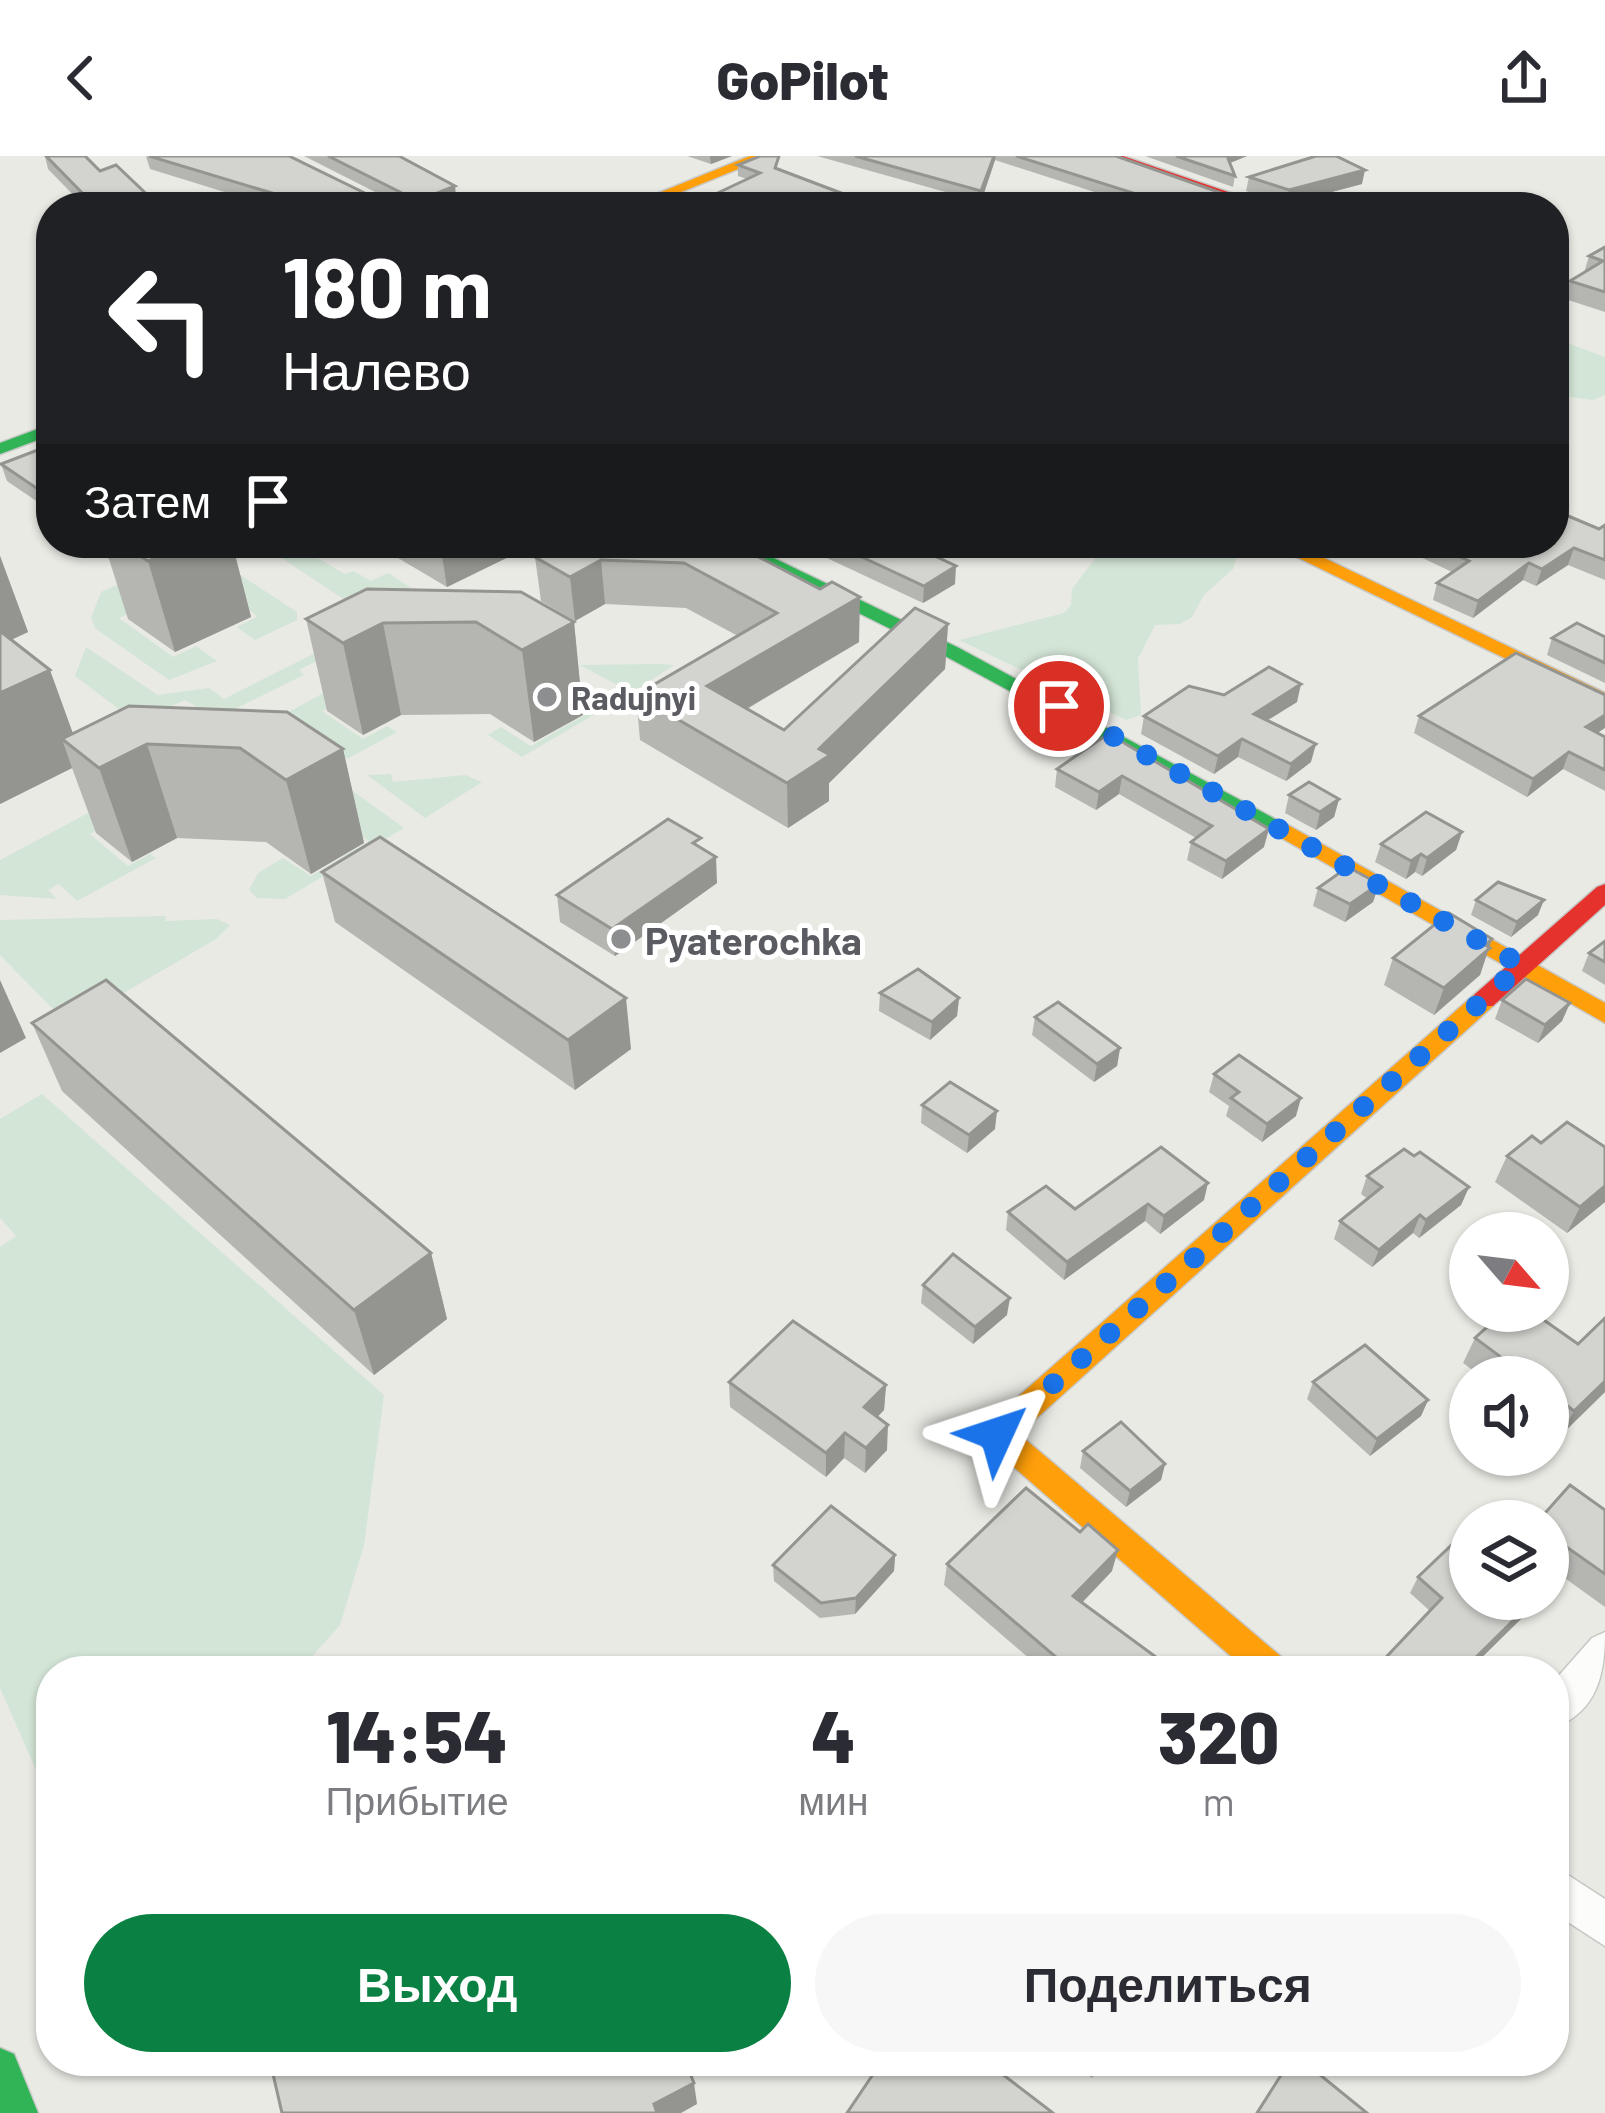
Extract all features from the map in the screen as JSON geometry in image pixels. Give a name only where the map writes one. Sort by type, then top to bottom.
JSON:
[{"type":"street","points":[[670,192],[763,156]]},
{"type":"street","points":[[1109,156],[1219,192]]},
{"type":"street","points":[[0,449],[36,435]]},
{"type":"street","points":[[760,558],[924,634],[1164,762],[1605,1014]]},
{"type":"street","points":[[1309,558],[1605,701]]},
{"type":"street","points":[[1256,1656],[997,1434],[1605,892]]},
{"type":"street","points":[[1569,1692],[1605,1650]]},
{"type":"street","points":[[1569,1898],[1605,1924]]},
{"type":"street","points":[[0,2068],[18,2113]]},
{"type":"green space","points":[[1569,344],[1605,357],[1605,395],[1593,400],[1569,397]]},
{"type":"green space","points":[[177,558],[214,558],[297,612],[297,620],[255,640],[237,627],[258,616],[203,580],[119,618],[173,657],[196,646],[217,661],[169,680],[96,629],[91,618],[101,592]]},
{"type":"green space","points":[[282,558],[318,558],[345,574],[353,571],[371,581],[388,573],[439,606],[390,630]]},
{"type":"green space","points":[[1096,558],[1236,558],[1233,569],[1204,595],[1192,617],[1180,624],[1155,625],[1138,659],[1141,715],[1126,720],[959,640],[1064,613],[1071,605],[1072,589]]},
{"type":"green space","points":[[86,647],[158,695],[209,688],[224,699],[319,651],[327,656],[299,670],[304,675],[216,718],[185,700],[136,722],[75,676]]},
{"type":"green space","points":[[580,665],[674,665],[632,693]]},
{"type":"green space","points":[[554,668],[614,703],[522,757],[488,735],[501,727],[531,746],[588,713],[534,681],[386,678],[322,711],[363,739],[387,726],[397,732],[349,758],[232,758],[283,715],[364,671]]},
{"type":"green space","points":[[391,774],[393,782],[465,775],[482,782],[425,818],[367,775]]},
{"type":"green space","points":[[339,781],[404,828],[285,899],[257,898],[249,890],[258,873],[283,858],[311,876],[369,841],[312,803],[159,797],[90,834],[128,866],[150,854],[156,858],[77,901],[59,884],[48,890],[57,899],[0,895],[0,860],[137,787]]},
{"type":"green space","points":[[166,916],[165,921],[217,919],[230,925],[216,939],[69,1025],[0,955],[0,920]]},
{"type":"green space","points":[[42,1094],[384,1395],[364,1545],[340,1625],[312,1656],[36,1656],[36,1770],[0,1688],[0,1247],[16,1236],[0,1218],[0,1119]]},
{"type":"building","points":[[46,156],[85,156],[100,171],[116,165],[144,192],[81,192]]},
{"type":"building","points":[[149,156],[289,156],[363,192],[268,192]]},
{"type":"building","points":[[328,156],[399,156],[455,186],[440,192],[400,192]]},
{"type":"building","points":[[760,156],[779,156],[775,168],[838,192],[720,192],[760,173],[738,165]]},
{"type":"building","points":[[855,156],[994,156],[981,191]]},
{"type":"building","points":[[1016,156],[1116,156],[1218,192],[1130,192]]},
{"type":"building","points":[[1176,156],[1227,156],[1235,176]]},
{"type":"building","points":[[1316,156],[1336,156],[1365,170],[1289,190],[1249,177]]},
{"type":"building","points":[[1605,247],[1605,292],[1570,281],[1603,261],[1589,256]]},
{"type":"building","points":[[36,451],[36,488],[1,464]]},
{"type":"building","points":[[1569,516],[1599,529],[1605,525],[1605,560],[1574,548],[1569,551]]},
{"type":"building","points":[[537,558],[761,558],[820,589],[832,582],[860,597],[707,686],[784,730],[915,608],[948,624],[819,749],[830,755],[787,783],[636,695],[777,613],[684,563],[601,560],[570,577]]},
{"type":"building","points":[[864,558],[939,558],[956,566],[924,586]]},
{"type":"building","points":[[1462,558],[1559,558],[1542,569],[1529,563],[1478,601],[1437,583],[1469,561]]},
{"type":"building","points":[[367,589],[521,592],[574,622],[522,650],[476,622],[383,623],[343,643],[306,619]]},
{"type":"building","points":[[1577,623],[1605,637],[1605,663],[1552,638]]},
{"type":"building","points":[[0,631],[50,670],[0,693]]},
{"type":"building","points":[[1516,653],[1605,695],[1605,715],[1586,727],[1605,737],[1605,770],[1569,752],[1533,779],[1419,716]]},
{"type":"building","points":[[1269,667],[1301,684],[1254,714],[1316,744],[1291,764],[1242,739],[1218,756],[1144,716],[1189,686],[1224,695]]},
{"type":"building","points":[[129,706],[287,712],[343,749],[286,780],[240,748],[147,744],[99,768],[62,739]]},
{"type":"building","points":[[1114,737],[1269,829],[1226,861],[1191,842],[1212,826],[1122,776],[1099,792],[1057,769],[1102,738]]},
{"type":"building","points":[[1309,782],[1339,799],[1320,812],[1289,795]]},
{"type":"building","points":[[1426,812],[1462,832],[1427,858],[1421,854],[1411,861],[1381,844]]},
{"type":"building","points":[[668,819],[701,838],[693,843],[716,857],[612,929],[557,895]]},
{"type":"building","points":[[380,837],[626,998],[568,1040],[322,872]]},
{"type":"building","points":[[1348,867],[1379,884],[1350,904],[1318,888]]},
{"type":"building","points":[[1498,882],[1544,900],[1517,922],[1476,900]]},
{"type":"building","points":[[1449,913],[1492,939],[1485,945],[1490,948],[1444,988],[1393,958]]},
{"type":"building","points":[[1605,941],[1605,962],[1589,953]]},
{"type":"building","points":[[918,969],[959,998],[932,1022],[880,993]]},
{"type":"building","points":[[1526,979],[1570,1003],[1545,1025],[1502,1000]]},
{"type":"building","points":[[106,980],[431,1253],[354,1310],[32,1023]]},
{"type":"building","points":[[1058,1002],[1120,1048],[1097,1064],[1035,1017]]},
{"type":"building","points":[[1239,1055],[1301,1098],[1267,1124],[1231,1098],[1239,1092],[1214,1074]]},
{"type":"building","points":[[950,1082],[997,1111],[969,1135],[922,1105]]},
{"type":"building","points":[[1567,1122],[1605,1147],[1605,1186],[1580,1207],[1507,1156],[1532,1136],[1541,1143]]},
{"type":"building","points":[[1161,1147],[1208,1183],[1164,1216],[1148,1204],[1067,1262],[1008,1212],[1046,1186],[1075,1209]]},
{"type":"building","points":[[1404,1149],[1414,1156],[1420,1152],[1469,1187],[1426,1220],[1420,1215],[1379,1250],[1340,1221],[1382,1187],[1367,1176]]},
{"type":"building","points":[[953,1254],[1010,1298],[975,1327],[923,1285]]},
{"type":"building","points":[[1605,1318],[1605,1381],[1574,1411],[1569,1407],[1569,1356],[1499,1356],[1475,1338],[1482,1332],[1561,1332],[1578,1344]]},
{"type":"building","points":[[793,1321],[886,1385],[864,1407],[888,1425],[866,1448],[845,1433],[826,1453],[729,1382]]},
{"type":"building","points":[[1365,1345],[1428,1400],[1377,1439],[1313,1382]]},
{"type":"building","points":[[1121,1422],[1165,1464],[1130,1491],[1083,1451]]},
{"type":"building","points":[[1570,1485],[1605,1510],[1605,1574],[1569,1549],[1569,1500],[1557,1500]]},
{"type":"building","points":[[1026,1488],[1080,1532],[1088,1524],[1118,1550],[1073,1596],[1155,1656],[1055,1656],[947,1564]]},
{"type":"building","points":[[831,1506],[895,1555],[856,1598],[821,1603],[773,1565]]},
{"type":"building","points":[[1449,1547],[1449,1620],[1514,1620],[1477,1656],[1387,1656],[1442,1598],[1418,1577]]},
{"type":"building","points":[[273,2076],[691,2076],[694,2083],[654,2104],[657,2113],[282,2113]]},
{"type":"building","points":[[872,2076],[1005,2076],[1053,2113],[847,2113]]},
{"type":"building","points":[[1280,2076],[1321,2076],[1367,2113],[1257,2113]]},
{"type":"traffic: fast","points":[[0,449],[36,435]]},
{"type":"traffic: fast","points":[[759,558],[952,652],[1279,827]]},
{"type":"traffic: fast","points":[[0,2068],[18,2113]]},
{"type":"traffic: slow","points":[[670,192],[763,156]]},
{"type":"traffic: slow","points":[[1309,558],[1605,701]]},
{"type":"traffic: slow","points":[[1279,827],[1605,1014]]},
{"type":"traffic: slow","points":[[1256,1656],[997,1434],[1484,1000]]},
{"type":"traffic: jam","points":[[1109,156],[1219,192]]},
{"type":"traffic: jam","points":[[1484,1000],[1605,892]]},
{"type":"place","name":"Radujnyi","points":[[547,697]]},
{"type":"place","name":"Pyaterochka","points":[[621,939]]},
{"type":"route","points":[[997,1434],[1522,965],[1059,706]]}]
